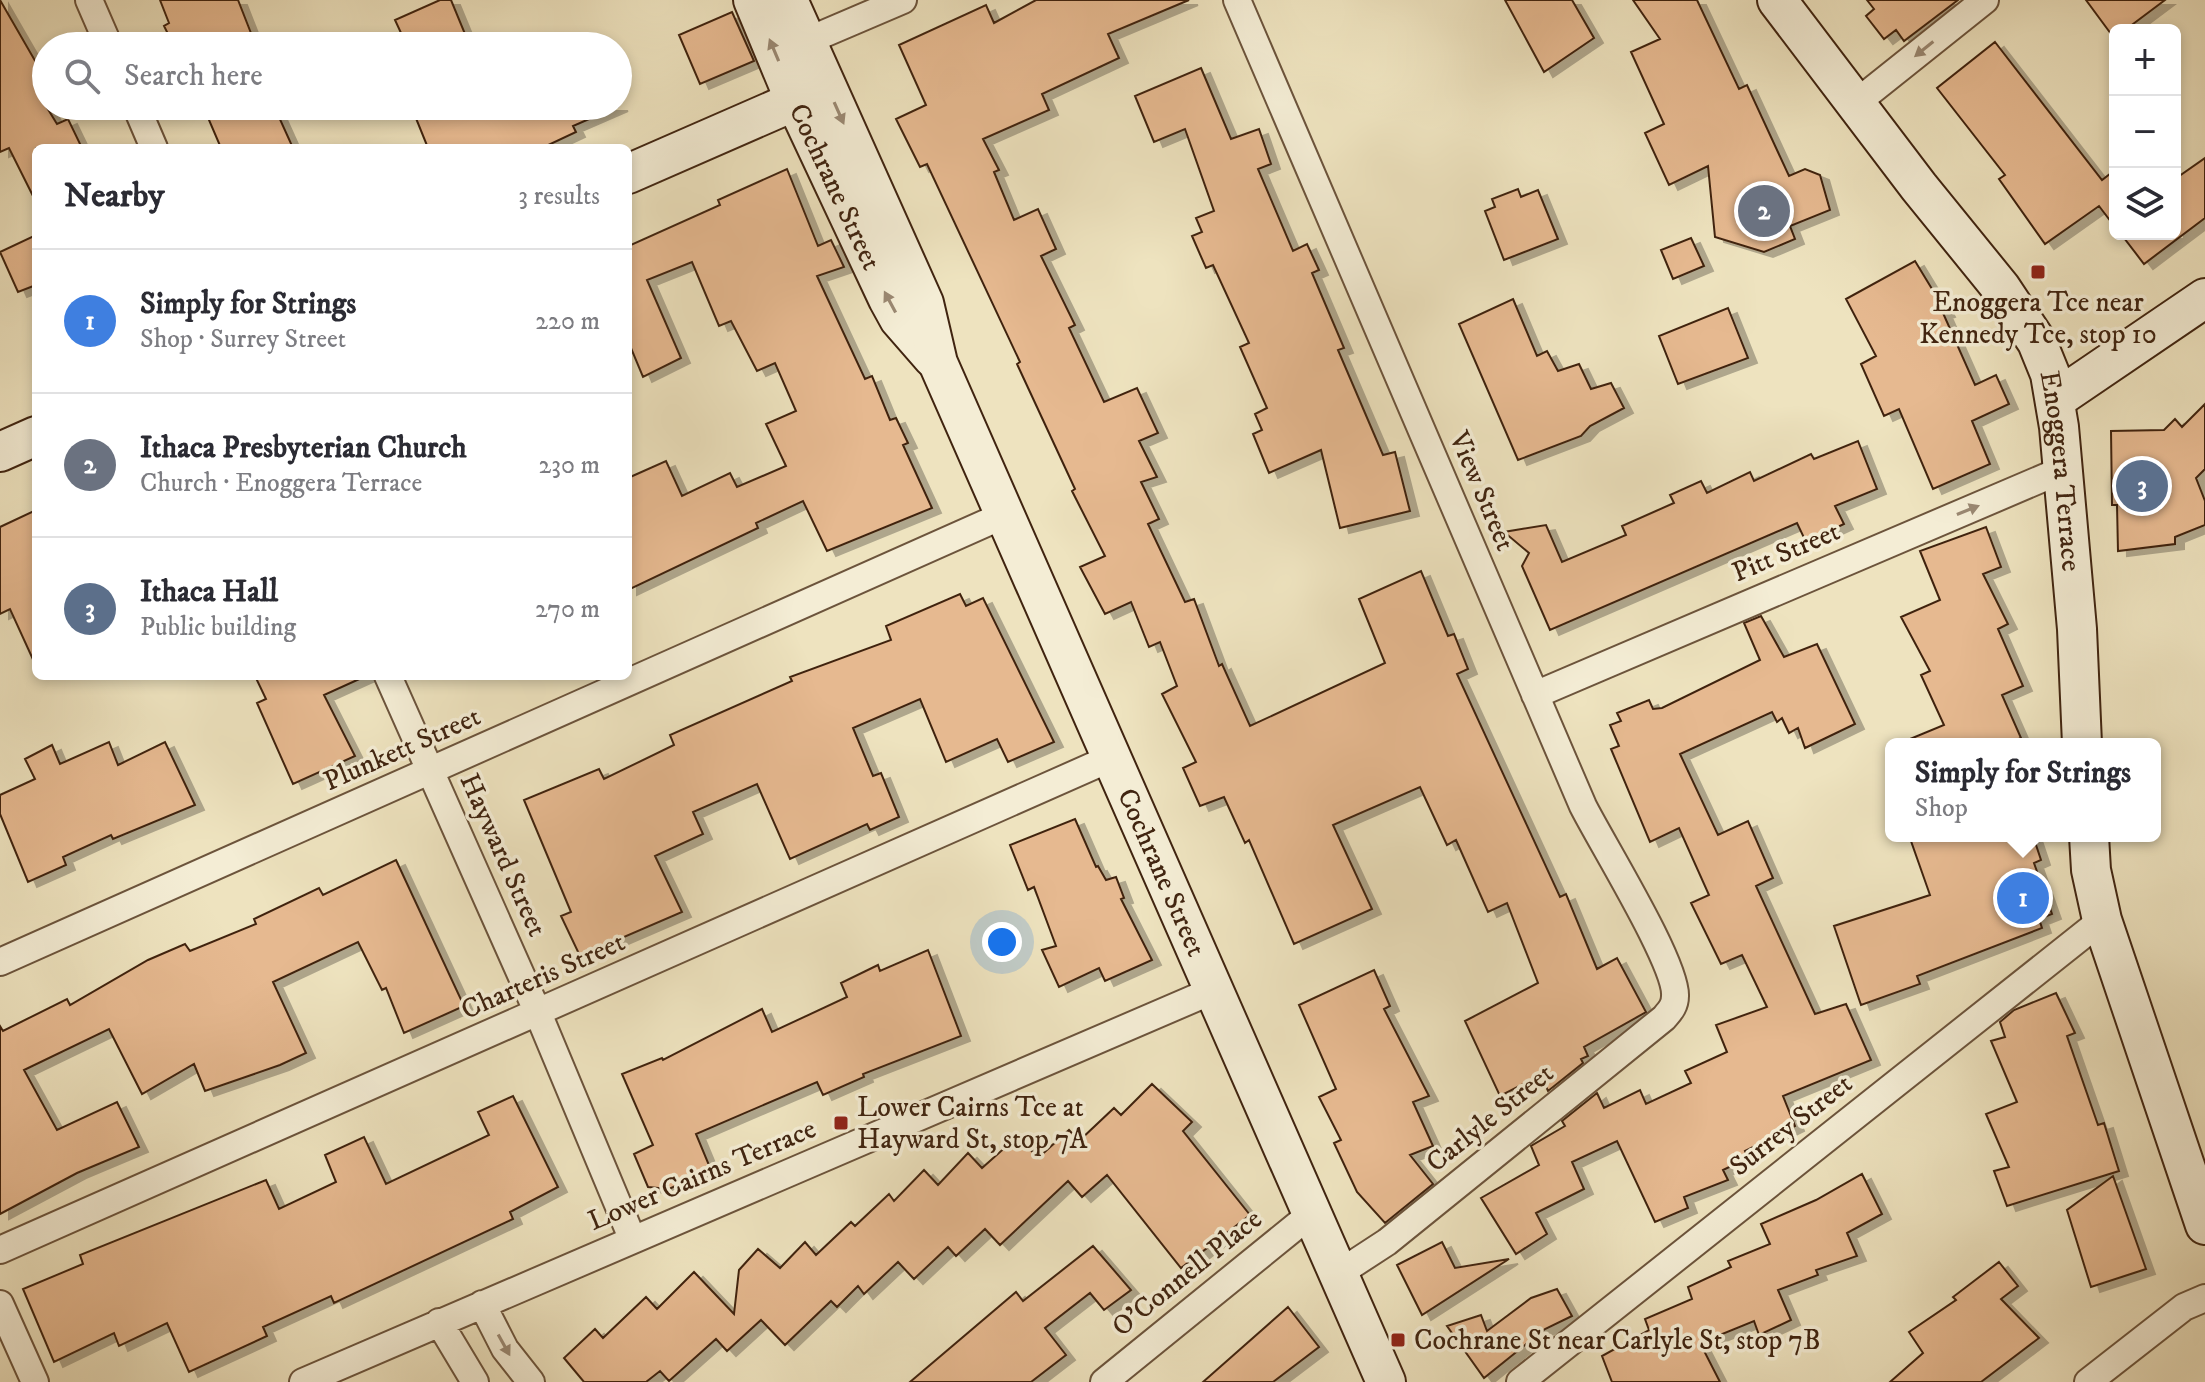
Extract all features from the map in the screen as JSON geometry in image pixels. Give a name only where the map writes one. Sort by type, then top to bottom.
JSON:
[{"type":"street","points":[[89,0],[103,32]]},
{"type":"street","name":"Cochrane Street","points":[[753,0],[795,101],[888,299],[899,319],[938,363]]},
{"type":"street","name":"Cochrane Street","points":[[788,0],[924,303],[938,363],[1386,1382]]},
{"type":"street","points":[[807,41],[903,0]]},
{"type":"street","name":"View Street","points":[[1237,0],[1583,806],[1645,918],[1675,989],[1674,1003]]},
{"type":"street","name":"Enoggera Terrace","points":[[1777,0],[2025,321],[2050,374],[2077,629],[2082,738]]},
{"type":"street","points":[[1856,103],[1985,0]]},
{"type":"street","points":[[632,172],[795,101]]},
{"type":"street","points":[[142,120],[152,144]]},
{"type":"street","points":[[2055,400],[2205,298]]},
{"type":"street","points":[[0,452],[32,438]]},
{"type":"street","name":"Pitt Street","points":[[1535,695],[2062,470]]},
{"type":"street","name":"Plunkett Street","points":[[0,962],[1004,515]]},
{"type":"street","name":"Hayward Street","points":[[390,680],[538,1013],[632,1238]]},
{"type":"street","name":"Charteris Street","points":[[0,1250],[1111,758]]},
{"type":"street","points":[[2089,842],[2091,870],[2102,920],[2205,1225]]},
{"type":"street","name":"Surrey Street","points":[[1520,1382],[2102,920]]},
{"type":"street","name":"Lower Cairns Terrace","points":[[303,1382],[1214,990]]},
{"type":"street","name":"Carlyle Street","points":[[1338,1274],[1387,1242],[1578,1089],[1664,1018],[1674,1003]]},
{"type":"street","name":"O'Connell Place","points":[[1104,1382],[1311,1214]]},
{"type":"street","points":[[2088,1382],[2176,1312],[2205,1298]]},
{"type":"street","points":[[0,1304],[35,1382]]},
{"type":"street","points":[[482,1304],[505,1349],[531,1382]]},
{"type":"street","points":[[439,1322],[475,1382]]},
{"type":"building","points":[[0,0],[32,55],[32,120],[55,120],[57,124],[68,120],[80,144],[32,144],[32,194],[9,148],[0,152]]},
{"type":"building","points":[[160,0],[238,0],[251,32],[167,32],[164,26],[169,23]]},
{"type":"building","points":[[440,0],[451,0],[464,32],[401,32],[395,20]]},
{"type":"building","points":[[1036,0],[1189,0],[1108,34],[1119,58],[1042,94],[1049,110],[983,139],[999,170],[994,172],[1014,220],[1038,209],[1056,249],[1041,256],[1075,325],[1069,328],[1104,402],[1137,388],[1158,433],[1139,441],[1157,477],[1141,482],[1159,519],[1148,524],[1185,602],[1194,599],[1219,666],[1222,664],[1250,726],[1385,663],[1359,599],[1421,571],[1448,636],[1454,634],[1468,669],[1457,674],[1560,897],[1566,894],[1597,969],[1617,958],[1646,1012],[1584,1047],[1588,1056],[1581,1059],[1583,1063],[1548,1091],[1541,1075],[1500,1096],[1465,1021],[1538,983],[1507,903],[1488,912],[1456,840],[1447,845],[1420,787],[1333,825],[1372,909],[1294,944],[1249,840],[1245,843],[1224,797],[1200,806],[1183,768],[1196,762],[1162,694],[1177,686],[1160,642],[1149,647],[1131,602],[1105,614],[1080,567],[1105,556],[1072,491],[1075,489],[1017,364],[1020,362],[927,164],[920,167],[896,119],[926,105],[899,45],[986,5],[994,23]]},
{"type":"building","points":[[1505,0],[1572,0],[1594,38],[1544,72]]},
{"type":"building","points":[[1633,0],[1697,0],[1739,89],[1747,85],[1789,176],[1805,169],[1820,175],[1830,210],[1790,226],[1795,239],[1764,252],[1715,237],[1708,166],[1669,185],[1645,133],[1664,124],[1631,52],[1660,39]]},
{"type":"building","points":[[1867,0],[1958,0],[1904,41],[1896,30],[1884,39],[1866,16],[1874,9]]},
{"type":"building","points":[[2086,0],[2165,0],[2133,24],[2109,24],[2109,31]]},
{"type":"building","points":[[732,12],[754,61],[700,84],[679,35]]},
{"type":"building","points":[[1995,42],[2102,180],[2109,175],[2109,219],[2099,206],[2045,244],[1999,179],[2005,175],[1937,88]]},
{"type":"building","points":[[1201,68],[1231,139],[1259,129],[1271,164],[1258,169],[1293,251],[1307,244],[1319,270],[1312,273],[1344,348],[1338,350],[1383,455],[1395,452],[1410,511],[1340,528],[1321,450],[1269,473],[1253,434],[1262,430],[1255,414],[1267,408],[1240,347],[1249,343],[1213,265],[1206,268],[1192,236],[1202,232],[1196,218],[1214,211],[1185,129],[1154,142],[1135,96]]},
{"type":"building","points":[[209,120],[280,120],[291,144],[219,144]]},
{"type":"building","points":[[417,120],[587,120],[573,126],[576,132],[550,144],[426,144]]},
{"type":"building","points":[[2205,158],[2205,218],[2181,236],[2181,175]]},
{"type":"building","points":[[787,169],[818,246],[831,240],[844,267],[817,276],[865,379],[872,376],[890,420],[896,418],[908,443],[903,445],[932,508],[827,551],[803,501],[756,523],[758,528],[632,588],[632,476],[666,461],[682,496],[730,473],[737,487],[786,466],[766,424],[796,411],[775,363],[757,371],[731,321],[719,326],[692,262],[647,280],[681,358],[643,377],[632,351],[632,245],[720,205],[718,200]]},
{"type":"building","points":[[1518,189],[1521,197],[1538,190],[1558,239],[1504,260],[1485,211],[1495,207],[1492,199]]},
{"type":"building","points":[[32,237],[32,287],[18,292],[0,252]]},
{"type":"building","points":[[1691,238],[1704,266],[1673,279],[1661,250]]},
{"type":"building","points":[[2126,240],[2176,240],[2144,264]]},
{"type":"building","points":[[1915,261],[1946,312],[1943,313],[1975,385],[1996,375],[2009,404],[1972,421],[1990,464],[1933,489],[1899,409],[1884,416],[1861,364],[1876,356],[1846,299]]},
{"type":"building","points":[[1513,299],[1537,356],[1547,351],[1558,371],[1579,364],[1591,389],[1611,383],[1624,408],[1590,426],[1581,436],[1518,460],[1459,324]]},
{"type":"building","points":[[1728,308],[1748,358],[1678,384],[1659,336]]},
{"type":"building","points":[[2205,404],[2205,469],[2196,478],[2205,501],[2205,525],[2175,537],[2175,544],[2118,551],[2117,505],[2112,505],[2111,431],[2164,430],[2175,419],[2182,427]]},
{"type":"building","points":[[1858,441],[1877,489],[1835,506],[1844,524],[1806,542],[1797,523],[1550,630],[1522,566],[1529,553],[1504,532],[1546,525],[1562,562],[1626,535],[1622,526],[1674,503],[1670,495],[1701,481],[1707,493],[1750,472],[1754,481],[1811,454],[1814,459]]},
{"type":"building","points":[[32,512],[32,657],[10,609],[0,614],[0,527]]},
{"type":"building","points":[[1986,527],[2001,567],[1983,574],[2008,624],[1998,629],[2023,686],[2002,695],[2021,738],[1913,738],[1944,725],[1921,675],[1930,671],[1901,617],[1940,600],[1920,551]]},
{"type":"building","points":[[960,594],[966,606],[983,598],[1054,742],[1008,762],[997,739],[946,762],[920,699],[853,728],[873,776],[881,773],[899,817],[870,830],[867,824],[790,859],[757,784],[693,812],[703,834],[655,856],[682,912],[580,956],[561,916],[571,912],[524,800],[599,769],[604,779],[674,745],[670,735],[792,681],[790,677],[891,640],[886,626]]},
{"type":"building","points":[[1761,616],[1784,657],[1817,644],[1855,724],[1805,748],[1798,728],[1789,733],[1782,718],[1777,722],[1772,712],[1680,754],[1718,835],[1748,821],[1773,878],[1756,886],[1815,1014],[1846,1004],[1871,1060],[1783,1096],[1795,1126],[1745,1151],[1748,1158],[1723,1170],[1728,1180],[1684,1197],[1688,1208],[1655,1222],[1617,1141],[1572,1162],[1584,1189],[1536,1213],[1547,1234],[1516,1254],[1481,1198],[1539,1165],[1531,1146],[1565,1126],[1562,1121],[1597,1093],[1604,1108],[1640,1090],[1646,1104],[1691,1083],[1685,1071],[1727,1052],[1716,1025],[1767,1007],[1742,955],[1721,964],[1691,903],[1709,895],[1679,828],[1650,842],[1611,749],[1619,746],[1610,725],[1621,721],[1617,713],[1649,700],[1653,709],[1662,708],[1760,660],[1744,623]]},
{"type":"building","points":[[257,680],[357,680],[324,695],[355,756],[293,784],[257,703],[266,699]]},
{"type":"building","points":[[109,742],[118,765],[165,742],[195,805],[113,839],[111,835],[63,857],[66,865],[28,882],[0,814],[0,795],[35,779],[25,759],[52,745],[60,764]]},
{"type":"building","points":[[1075,819],[1096,867],[1106,880],[1116,877],[1124,898],[1121,899],[1152,960],[1105,981],[1099,968],[1059,987],[1042,950],[1056,946],[1034,887],[1028,890],[1010,845]]},
{"type":"building","points":[[1911,842],[2035,842],[2041,860],[2034,863],[2052,914],[2039,919],[2042,928],[1917,976],[1920,984],[1861,1005],[1834,926],[1930,895]]},
{"type":"building","points":[[396,860],[464,1006],[404,1033],[386,988],[382,990],[358,942],[273,982],[306,1053],[280,1065],[205,1091],[194,1064],[142,1094],[109,1029],[24,1070],[57,1130],[117,1102],[139,1147],[77,1173],[0,1214],[0,1026],[3,1031],[67,999],[70,1005],[148,960],[185,944],[190,951],[256,924],[254,919],[319,888],[323,895]]},
{"type":"building","points":[[928,950],[961,1036],[863,1074],[864,1077],[823,1095],[817,1082],[696,1134],[711,1170],[669,1189],[648,1187],[634,1154],[653,1145],[622,1074],[663,1060],[762,1009],[772,1032],[847,997],[841,983],[878,965],[880,971]]},
{"type":"building","points":[[1374,970],[1390,1006],[1384,1009],[1429,1096],[1413,1102],[1433,1146],[1410,1155],[1433,1184],[1385,1223],[1357,1192],[1334,1143],[1341,1140],[1319,1097],[1336,1089],[1299,1005]]},
{"type":"building","points":[[2056,993],[2075,1033],[2067,1036],[2098,1125],[2104,1123],[2119,1171],[2007,1206],[1994,1171],[2009,1167],[1986,1114],[2017,1102],[1991,1041],[2005,1037],[2000,1022],[2014,1010]]},
{"type":"building","points":[[1152,1084],[1192,1122],[1183,1131],[1250,1215],[1181,1268],[1107,1175],[1082,1197],[1068,1181],[1000,1245],[985,1229],[956,1256],[948,1247],[914,1279],[898,1262],[864,1294],[858,1286],[837,1307],[831,1301],[785,1345],[761,1320],[727,1351],[716,1339],[669,1381],[660,1371],[646,1382],[584,1382],[564,1358],[595,1329],[603,1338],[646,1297],[657,1309],[694,1272],[734,1314],[739,1270],[758,1249],[780,1268],[805,1242],[816,1255],[851,1222],[855,1226],[889,1194],[894,1201],[924,1170],[938,1185],[968,1153],[982,1168],[1018,1136],[1038,1158],[1069,1130],[1079,1141],[1114,1108],[1121,1115]]},
{"type":"building","points":[[513,1096],[558,1187],[510,1212],[513,1219],[334,1303],[331,1296],[263,1327],[267,1336],[189,1372],[167,1323],[119,1346],[114,1333],[54,1362],[23,1289],[83,1264],[80,1255],[266,1180],[279,1209],[336,1182],[325,1155],[364,1137],[386,1184],[489,1135],[478,1112]]},
{"type":"building","points":[[1862,1174],[1882,1214],[1847,1233],[1857,1256],[1816,1270],[1818,1275],[1778,1290],[1791,1320],[1759,1335],[1754,1321],[1700,1343],[1720,1382],[1612,1382],[1602,1356],[1649,1330],[1645,1319],[1692,1299],[1688,1287],[1731,1267],[1728,1261],[1770,1244],[1761,1224],[1816,1200]]},
{"type":"building","points":[[2113,1176],[2146,1269],[2091,1287],[2067,1210]]},
{"type":"building","points":[[1442,1242],[1455,1268],[1509,1259],[1422,1315],[1397,1265]]},
{"type":"building","points":[[1093,1246],[1131,1290],[1104,1310],[1090,1293],[1045,1328],[1066,1355],[1031,1382],[910,1382],[1016,1292],[1023,1301]]},
{"type":"building","points":[[1999,1262],[2018,1286],[2001,1299],[2039,1338],[1981,1382],[1890,1382],[1923,1353],[1909,1332],[1956,1300],[1953,1297]]},
{"type":"building","points":[[1557,1289],[1572,1316],[1545,1329],[1484,1378],[1447,1326],[1481,1315],[1487,1331],[1531,1298]]},
{"type":"building","points":[[1288,1307],[1319,1347],[1273,1382],[1203,1382]]},
{"type":"place","name":"Ithaca Presbyterian Church","points":[[1764,211]]},
{"type":"place","name":"Enoggera Tce near Kennedy Tce, stop 10","points":[[2038,272]]},
{"type":"place","name":"Ithaca Hall","points":[[2142,486]]},
{"type":"place","name":"Simply for Strings","points":[[2023,898]]},
{"type":"place","name":"Lower Cairns Tce at Hayward St, stop 7A","points":[[841,1123]]},
{"type":"place","name":"Cochrane St near Carlyle St, stop 7B","points":[[1398,1340]]}]
